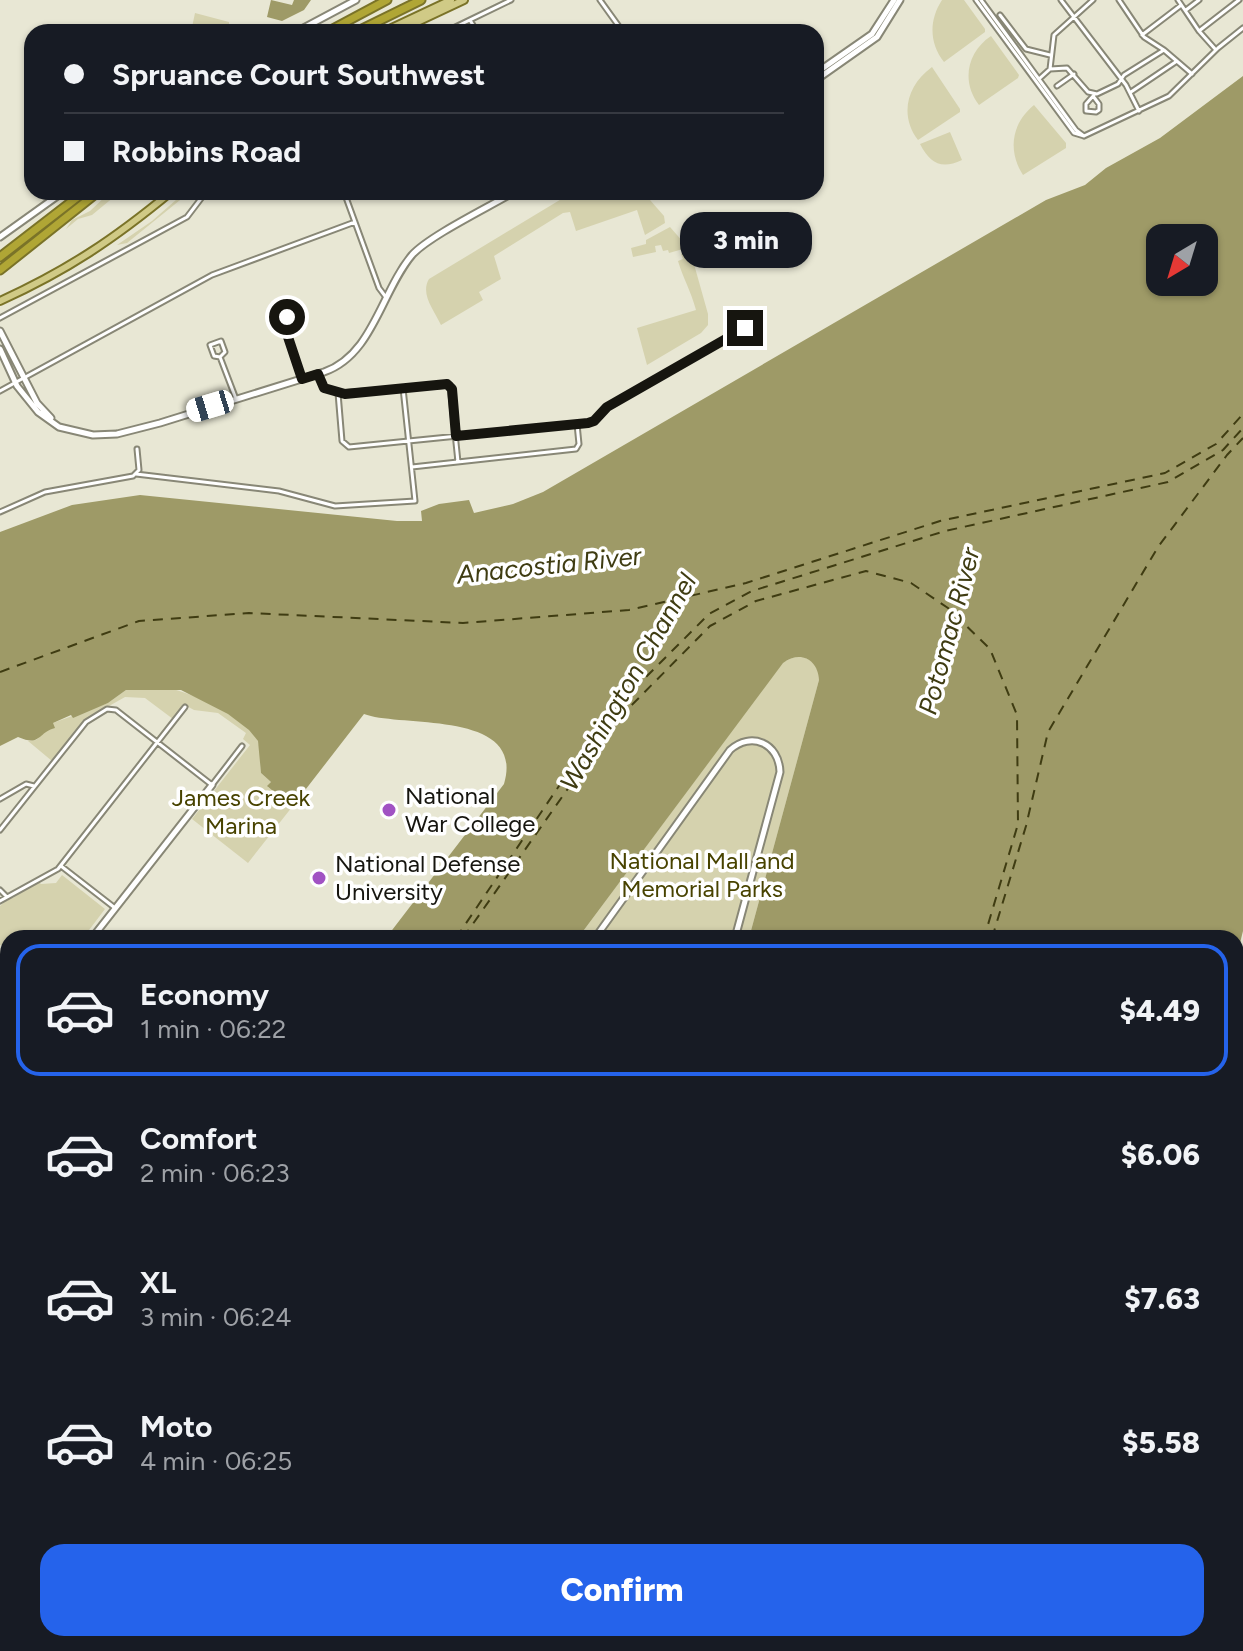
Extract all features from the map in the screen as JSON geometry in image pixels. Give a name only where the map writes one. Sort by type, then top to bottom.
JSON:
[{"type":"highway","points":[[342,24],[387,0]]},
{"type":"highway","points":[[372,24],[421,0]]},
{"type":"highway","points":[[378,24],[427,0]]},
{"type":"highway","points":[[0,257],[74,200]]},
{"type":"highway","points":[[0,270],[88,200]]},
{"type":"main road","points":[[400,24],[451,0]]},
{"type":"main road","points":[[413,24],[464,0]]},
{"type":"main road","points":[[0,301],[85,258],[122,233],[161,200]]},
{"type":"street","points":[[311,24],[356,0]]},
{"type":"street","points":[[462,24],[511,0]]},
{"type":"street","points":[[600,0],[616,24]]},
{"type":"street","points":[[824,67],[872,34],[894,0]]},
{"type":"street","points":[[824,74],[877,37],[900,0]]},
{"type":"street","points":[[979,0],[1037,80],[1084,136],[1169,96],[1243,28]]},
{"type":"street","points":[[1061,0],[1131,92],[1139,111]]},
{"type":"street","points":[[1050,69],[1055,32],[1093,0]]},
{"type":"street","points":[[1119,0],[1142,35],[1192,74]]},
{"type":"street","points":[[1178,0],[1216,50]]},
{"type":"street","points":[[1185,10],[1199,0]]},
{"type":"street","points":[[1199,31],[1239,0]]},
{"type":"street","points":[[1142,35],[1182,5]]},
{"type":"street","points":[[1000,15],[1027,50],[1050,55]]},
{"type":"street","points":[[470,20],[472,24]]},
{"type":"street","points":[[1037,80],[1050,69],[1067,68],[1094,96],[1164,50]]},
{"type":"street","points":[[1131,92],[1178,61]]},
{"type":"street","points":[[1057,86],[1074,74]]},
{"type":"street","points":[[0,237],[52,200]]},
{"type":"street","points":[[0,318],[182,219],[200,200]]},
{"type":"street","points":[[347,200],[379,288],[387,297]]},
{"type":"street","points":[[0,349],[15,381],[38,412],[64,428],[90,435],[117,434],[236,399],[335,368],[349,358],[418,249],[501,200]]},
{"type":"street","points":[[0,391],[218,272],[355,222]]},
{"type":"street","points":[[338,393],[345,446],[577,424],[594,421],[607,407],[745,328]]},
{"type":"street","points":[[0,331],[41,409],[64,428]]},
{"type":"street","points":[[286,331],[302,379]]},
{"type":"street","points":[[220,357],[236,399]]},
{"type":"street","points":[[318,374],[324,388],[338,393],[450,385],[458,462]]},
{"type":"street","points":[[0,512],[45,492],[136,474],[279,491],[326,505],[348,507],[415,501],[403,388]]},
{"type":"street","points":[[412,467],[576,449],[579,445],[577,424]]},
{"type":"street","points":[[136,474],[139,469],[137,449]]},
{"type":"street","points":[[0,901],[61,866],[185,707]]},
{"type":"street","points":[[0,830],[88,719],[113,709],[212,785]]},
{"type":"street","points":[[601,930],[730,750],[744,741],[755,740],[774,752],[780,772],[737,930]]},
{"type":"street","points":[[98,930],[242,746]]},
{"type":"street","points":[[0,799],[26,784],[34,786]]},
{"type":"street","points":[[1,817],[7,822]]},
{"type":"street","points":[[61,866],[115,908]]},
{"type":"street","points":[[0,890],[7,897]]},
{"type":"green space","points":[[942,0],[964,0],[985,29],[944,62],[932,31]]},
{"type":"green space","points":[[195,13],[229,22],[229,24],[193,24]]},
{"type":"green space","points":[[991,36],[1019,75],[979,105],[970,87],[969,68],[976,50]]},
{"type":"green space","points":[[932,67],[960,112],[918,140],[909,121],[908,101],[917,82]]},
{"type":"green space","points":[[1034,105],[1066,143],[1066,148],[1023,175],[1015,156],[1014,137],[1021,120]]},
{"type":"green space","points":[[950,132],[962,160],[937,163],[920,144]]},
{"type":"green space","points":[[102,200],[110,200],[92,215],[78,219],[66,229],[72,220],[90,211]]},
{"type":"green space","points":[[176,200],[180,200],[127,243],[117,245]]},
{"type":"green space","points":[[560,200],[650,200],[664,216],[665,223],[645,235],[637,210],[576,231],[570,212],[563,213],[494,256],[501,279],[479,292],[483,300],[441,325],[427,296],[429,279]]},
{"type":"green space","points":[[670,227],[684,243],[683,249],[669,253],[668,250],[663,251],[661,245],[655,246],[656,252],[633,257],[631,248],[646,244],[646,240]]},
{"type":"green space","points":[[688,252],[708,314],[708,325],[701,333],[647,365],[637,328],[696,310],[678,261],[683,259],[681,254]]},
{"type":"green space","name":"National Mall and Memorial Parks","points":[[797,656],[806,658],[818,670],[819,680],[751,930],[584,930],[783,662]]},
{"type":"green space","name":"James Creek Marina","points":[[167,688],[218,707],[244,724],[258,741],[261,773],[271,782],[268,787],[292,807],[248,863],[192,819],[250,745],[243,739],[246,733],[218,713],[194,710],[183,704],[173,719],[145,698],[125,697],[86,719],[52,761],[28,741],[36,740],[53,723],[108,703],[126,690]]},
{"type":"green space","points":[[62,875],[105,909],[89,930],[0,930],[0,906],[10,896],[13,898],[37,880],[41,884],[56,883]]},
{"type":"water","points":[[271,0],[292,5],[294,0],[311,0],[304,10],[282,21],[267,17]]},
{"type":"water","points":[[1243,76],[1243,930],[751,930],[819,680],[812,662],[802,657],[783,663],[584,930],[392,930],[504,784],[506,760],[496,743],[479,733],[456,726],[364,714],[292,807],[267,786],[271,782],[261,773],[258,741],[249,730],[228,714],[181,690],[126,690],[108,703],[53,723],[55,728],[35,740],[18,737],[0,746],[0,532],[72,505],[140,495],[397,521],[422,521],[421,511],[439,504],[469,500],[474,513],[513,504],[543,492],[1046,200],[1085,185],[1106,168],[1160,138]]},
{"type":"ferry route","points":[[0,672],[139,621],[249,613],[463,623],[629,610],[746,583],[940,521],[1165,473],[1216,444],[1243,414]]},
{"type":"ferry route","points":[[461,930],[605,718],[709,614],[752,591],[945,531],[1168,482],[1223,450],[1243,428]]},
{"type":"ferry route","points":[[994,930],[1026,826],[1048,732],[1158,547],[1243,438]]},
{"type":"ferry route","points":[[469,930],[614,723],[710,626],[756,601],[866,571],[911,583],[948,608],[990,649],[1017,715],[1018,824],[986,930]]},
{"type":"place","name":"National War College","points":[[389,810]]},
{"type":"place","name":"National Defense University","points":[[319,878]]},
{"type":"route","points":[[287,317],[290,326],[286,331],[302,379],[318,374],[324,388],[342,394],[450,385],[456,436],[591,423],[607,407],[745,328]]},
{"type":"water label","name":"Anacostia River","points":[[549,565]]},
{"type":"water label","name":"Potomac River","points":[[949,631]]},
{"type":"water label","name":"Washington Channel","points":[[628,682]]}]
